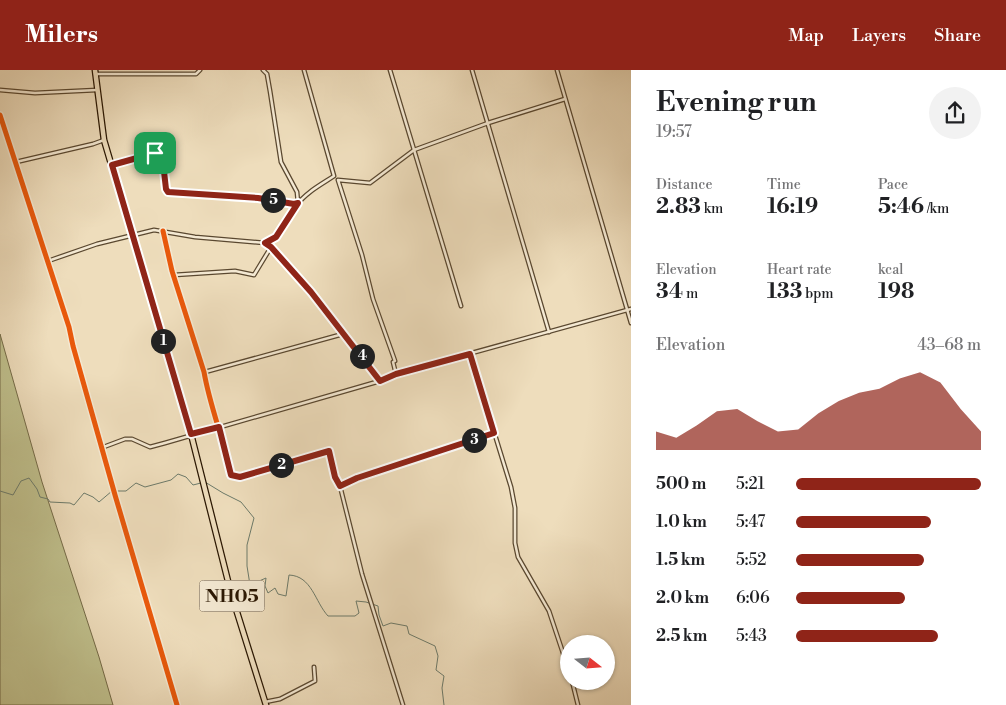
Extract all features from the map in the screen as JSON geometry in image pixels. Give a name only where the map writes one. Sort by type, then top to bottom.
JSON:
[{"type":"main road","name":"NH05","points":[[95,72],[104,140],[191,434],[231,594],[266,704]]},
{"type":"street","points":[[95,72],[196,74],[200,70]]},
{"type":"street","points":[[263,70],[267,74],[281,162],[297,192],[298,203]]},
{"type":"street","points":[[265,243],[276,237],[298,203],[334,176],[304,70]]},
{"type":"street","points":[[390,70],[461,306]]},
{"type":"street","points":[[472,70],[548,332]]},
{"type":"street","points":[[557,70],[629,309],[631,323]]},
{"type":"street","points":[[0,90],[35,93],[97,90]]},
{"type":"street","points":[[396,374],[394,361],[373,299],[362,255],[338,180],[370,183],[414,150],[488,123],[565,100]]},
{"type":"street","points":[[0,115],[69,327],[101,448],[177,705]]},
{"type":"street","points":[[16,162],[104,140]]},
{"type":"street","points":[[112,165],[155,153],[162,154],[166,189],[168,192],[258,198],[298,203]]},
{"type":"street","points":[[48,261],[97,244],[154,230],[212,239],[265,243],[271,247],[311,292],[380,381]]},
{"type":"street","points":[[163,231],[174,275],[204,372],[231,475],[240,477],[329,451],[335,477],[340,486],[362,574],[403,705]]},
{"type":"street","points":[[174,275],[235,271],[254,275],[271,247]]},
{"type":"street","points":[[101,448],[125,439],[132,439],[150,447],[380,381],[396,374],[629,309]]},
{"type":"street","points":[[204,372],[343,334]]},
{"type":"street","points":[[470,354],[511,487],[515,508],[515,542],[518,557],[549,611],[560,644]]},
{"type":"street","points":[[340,486],[357,478],[494,433]]},
{"type":"street","points":[[266,704],[312,683],[316,678],[314,667]]},
{"type":"street","points":[[574,690],[578,705]]},
{"type":"green space","points":[[0,334],[42,482],[113,705],[0,705]]},
{"type":"waterway","points":[[116,491],[126,491],[136,483],[145,487],[171,480],[178,474],[186,477],[193,485],[201,483]]},
{"type":"waterway","points":[[0,491],[13,495],[21,481],[29,478],[40,497],[48,499],[50,502],[74,505],[84,493],[99,502],[112,491]]},
{"type":"waterway","points":[[205,482],[241,502],[254,518],[247,545],[247,566],[250,585],[266,578],[265,586],[268,593],[275,588],[278,594],[286,596],[289,575],[297,576],[308,585],[328,616],[355,616],[359,613],[356,601],[378,606],[383,626],[391,623],[407,626],[409,634],[435,646],[438,656],[436,670],[444,676],[442,688],[444,705]]},
{"type":"cycle path","points":[[0,115],[69,327],[115,495],[177,705]]},
{"type":"cycle path","points":[[163,231],[172,271],[204,372],[231,475],[240,477],[329,451],[335,477],[340,486],[357,478],[494,433]]},
{"type":"route","points":[[155,153],[162,154],[166,189],[168,192],[200,193],[298,203],[276,237],[265,243],[283,259],[311,292],[380,381],[396,374],[470,354],[494,433],[357,478],[340,486],[335,477],[329,451],[240,477],[231,475],[219,427],[191,434],[112,165],[155,153]]}]
